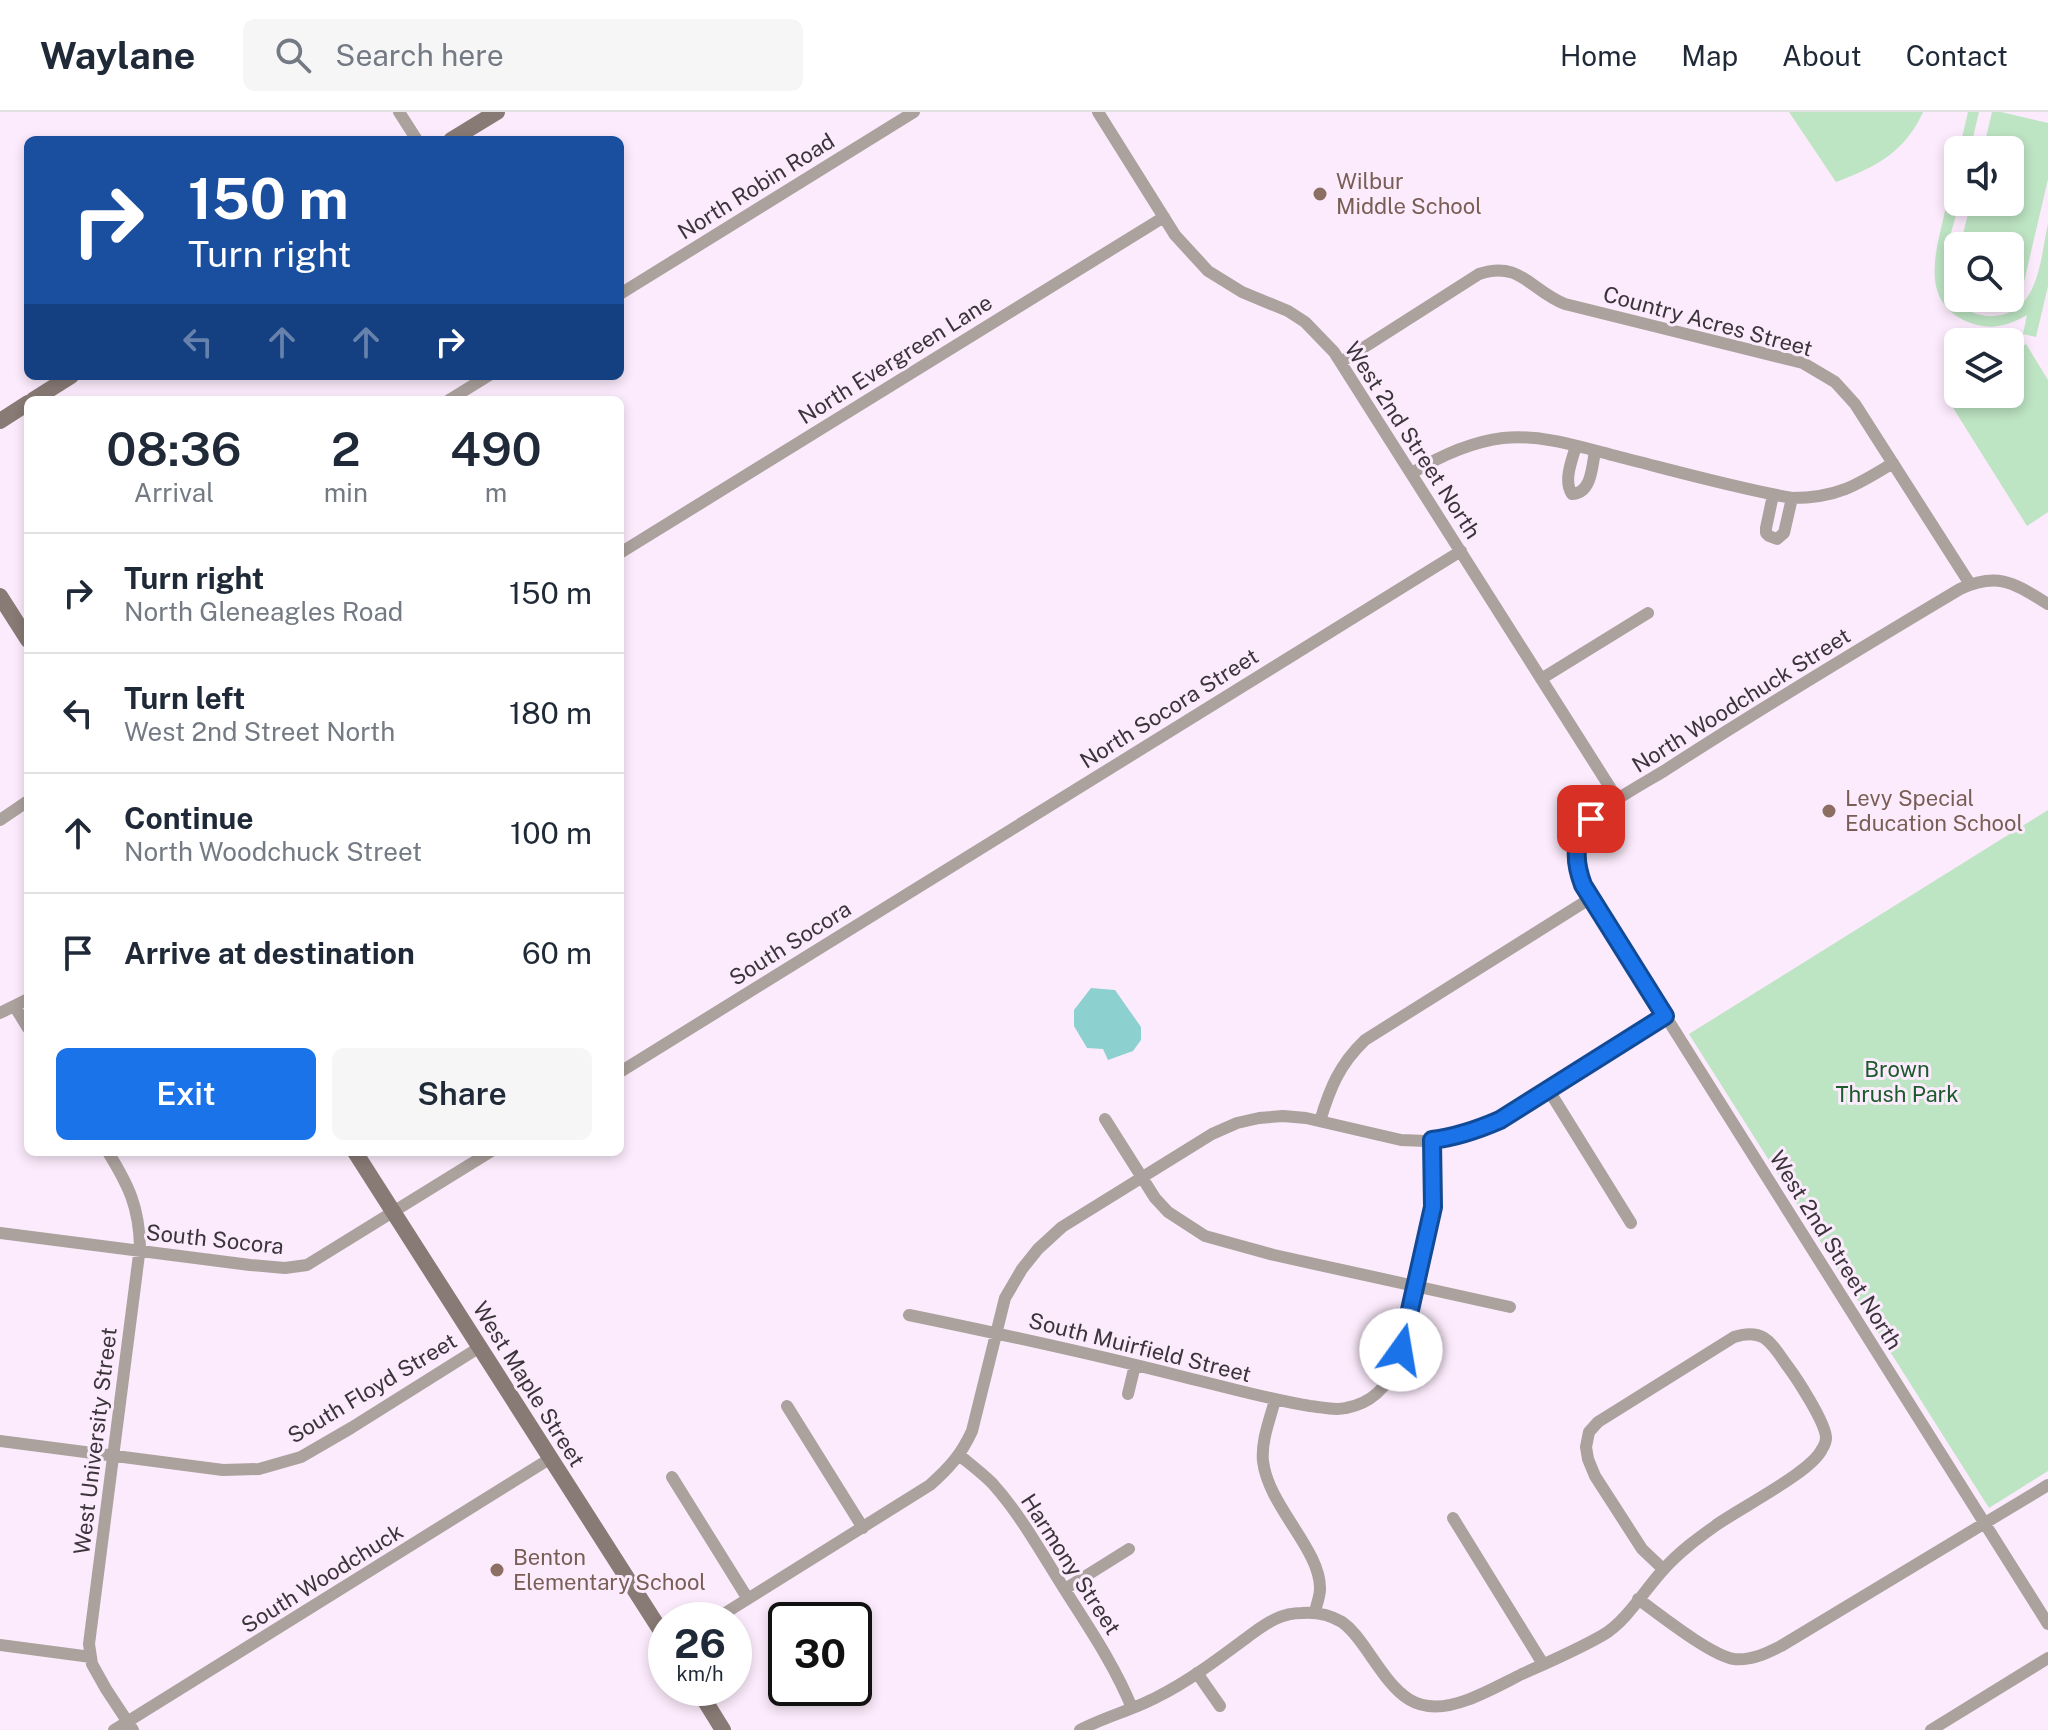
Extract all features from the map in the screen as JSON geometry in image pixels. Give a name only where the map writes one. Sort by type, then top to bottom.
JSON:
[{"type":"main road","points":[[458,136],[497,112]]},
{"type":"main road","points":[[39,396],[65,380]]},
{"type":"main road","points":[[0,421],[24,406]]},
{"type":"main road","points":[[0,596],[24,634]]},
{"type":"main road","name":"West Maple Street","points":[[358,1156],[648,1611]]},
{"type":"main road","points":[[708,1706],[723,1730]]},
{"type":"street","points":[[399,112],[414,136]]},
{"type":"street","name":"North Robin Road","points":[[624,292],[914,112]]},
{"type":"street","name":"West 2nd Street North","points":[[1098,112],[1175,235],[1208,271],[1242,292],[1288,311],[1305,322],[1322,337],[1341,362],[1618,800]]},
{"type":"street","name":"North Evergreen Lane","points":[[624,550],[1164,217]]},
{"type":"street","name":"Country Acres Street","points":[[1341,362],[1479,274],[1494,269],[1523,277],[1554,300],[1565,304],[1790,359],[1814,368],[1846,393],[1864,416],[1970,584]]},
{"type":"street","points":[[456,396],[482,380]]},
{"type":"street","points":[[1412,473],[1439,456],[1460,448],[1504,438],[1527,438],[1576,446],[1773,495],[1810,498],[1837,493],[1863,482],[1893,463]]},
{"type":"street","points":[[1576,446],[1568,482],[1572,494],[1586,488],[1595,451]]},
{"type":"street","points":[[1773,495],[1766,533],[1777,539],[1784,533],[1792,498]]},
{"type":"street","name":"North Socora Street","points":[[899,899],[1461,551]]},
{"type":"street","points":[[1970,584],[2000,580],[2048,604]]},
{"type":"street","name":"North Woodchuck Street","points":[[1591,898],[1577,869],[1576,854],[1583,827],[1591,819],[1703,745],[1970,584]]},
{"type":"street","points":[[1541,679],[1648,613]]},
{"type":"street","points":[[0,820],[24,804]]},
{"type":"street","points":[[1320,1121],[1337,1073],[1365,1040],[1591,898]]},
{"type":"street","name":"West 2nd Street North","points":[[1591,898],[2048,1624]]},
{"type":"street","name":"South Socora","points":[[624,1070],[899,899]]},
{"type":"street","points":[[0,1013],[24,1001]]},
{"type":"street","points":[[15,1007],[24,1022]]},
{"type":"street","points":[[743,1602],[930,1485],[950,1467],[972,1431],[1005,1298],[1038,1249],[1062,1227],[1212,1134],[1237,1123],[1283,1116],[1320,1121],[1401,1140],[1452,1138],[1476,1131],[1500,1120],[1665,1016]]},
{"type":"street","points":[[1548,1089],[1631,1223]]},
{"type":"street","points":[[1105,1119],[1155,1198],[1168,1212],[1205,1236],[1274,1255],[1510,1307]]},
{"type":"street","name":"South Muirfield Street","points":[[909,1315],[1135,1365],[1275,1400],[1343,1409],[1370,1400],[1391,1378],[1398,1362],[1416,1287],[1433,1207],[1432,1140]]},
{"type":"street","name":"West University Street","points":[[110,1156],[135,1204],[140,1224],[140,1251],[89,1644],[92,1664],[130,1726]]},
{"type":"street","name":"South Socora","points":[[0,1233],[273,1267],[296,1267],[307,1265],[483,1156]]},
{"type":"street","points":[[1080,1730],[1156,1698],[1265,1624],[1285,1614],[1315,1613],[1341,1622],[1351,1630],[1395,1689],[1410,1700],[1430,1706],[1467,1700],[1606,1634],[1683,1550],[1810,1463],[1822,1451],[1826,1436],[1812,1407],[1770,1341],[1758,1335],[1747,1333],[1734,1337],[1598,1422],[1589,1432],[1586,1447],[1595,1476],[1642,1549],[1663,1569]]},
{"type":"street","name":"South Floyd Street","points":[[0,1441],[223,1470],[259,1469],[301,1457],[480,1347]]},
{"type":"street","points":[[1128,1394],[1135,1365]]},
{"type":"street","points":[[1275,1400],[1263,1458],[1275,1498],[1318,1573],[1320,1590],[1315,1613]]},
{"type":"street","points":[[787,1406],[863,1528]]},
{"type":"street","name":"Harmony Street","points":[[959,1455],[989,1480],[1007,1501],[1065,1589],[1123,1686],[1132,1708]]},
{"type":"street","name":"South Woodchuck","points":[[114,1730],[130,1726],[551,1458]]},
{"type":"street","points":[[672,1477],[748,1599]]},
{"type":"street","points":[[1638,1599],[1713,1651],[1734,1659],[1755,1657],[1781,1646],[2048,1485]]},
{"type":"street","points":[[1453,1518],[1543,1664]]},
{"type":"street","points":[[1065,1589],[1129,1549]]},
{"type":"street","points":[[0,1645],[91,1657]]},
{"type":"street","points":[[1931,1730],[2048,1658]]},
{"type":"street","points":[[1197,1673],[1220,1706]]},
{"type":"green space","points":[[1789,112],[1923,112],[1898,148],[1876,164],[1836,182]]},
{"type":"green space","points":[[1968,112],[1979,112],[1973,136],[1962,136]]},
{"type":"green space","points":[[1992,112],[2048,123],[2048,179],[2024,282],[2024,232],[1964,232],[1968,216],[2024,216],[2024,136],[1986,136]]},
{"type":"green space","points":[[1944,216],[1955,216],[1951,232],[1944,232],[1944,304],[1935,278]]},
{"type":"green space","points":[[2048,224],[2048,286],[2036,337],[2024,334],[2027,315],[1998,326],[1983,326],[1951,312],[1972,312],[1997,316],[2024,312],[2024,302],[2041,263]]},
{"type":"green space","points":[[2024,345],[2048,380],[2048,512],[2027,526],[1953,408],[2024,408]]},
{"type":"green space","name":"Brown Thrush Park","points":[[2048,810],[2048,1471],[1989,1508],[1689,1034]]},
{"type":"shaded area","points":[[1091,988],[1115,990],[1141,1027],[1141,1040],[1133,1051],[1108,1060],[1103,1049],[1087,1048],[1074,1026],[1074,1010]]},
{"type":"place","name":"Wilbur Middle School","points":[[1320,194]]},
{"type":"place","name":"Levy Special Education School","points":[[1829,811]]},
{"type":"place","name":"Benton Elementary School","points":[[497,1570]]},
{"type":"route","points":[[1401,1350],[1433,1207],[1432,1140],[1476,1131],[1500,1120],[1665,1016],[1583,885],[1576,854],[1583,827],[1591,819]]}]
